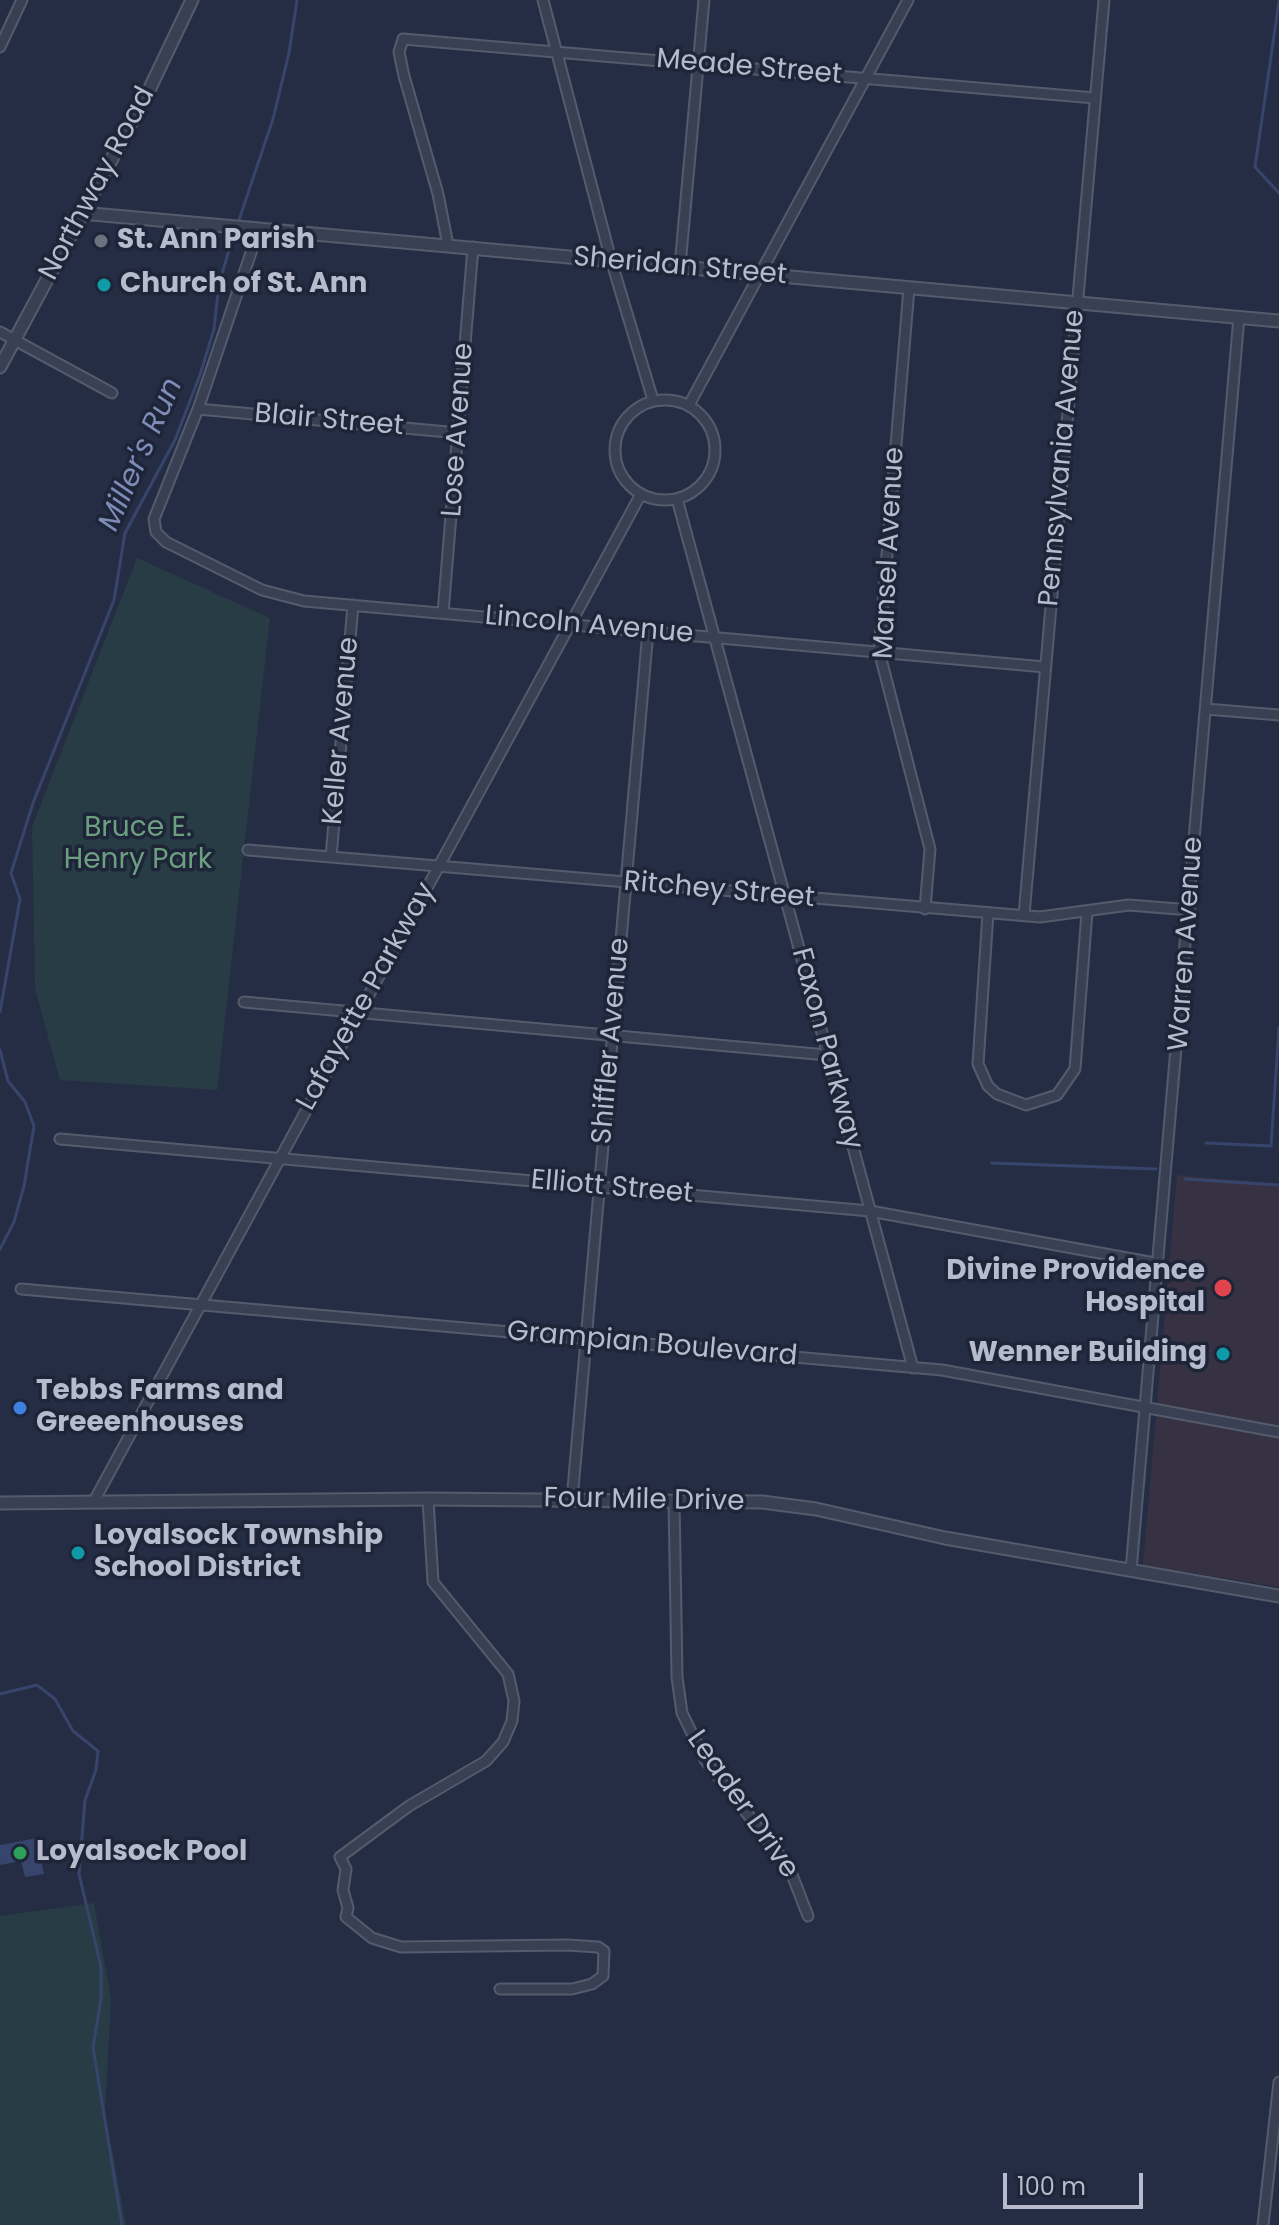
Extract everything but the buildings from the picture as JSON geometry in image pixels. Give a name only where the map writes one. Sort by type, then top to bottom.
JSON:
[{"type":"street","points":[[0,47],[22,0]]},
{"type":"street","name":"Northway Road","points":[[0,367],[150,88],[192,0]]},
{"type":"street","points":[[543,0],[611,260],[653,400]]},
{"type":"street","points":[[680,266],[704,0]]},
{"type":"street","points":[[689,405],[908,0]]},
{"type":"street","name":"Pennsylvania Avenue","points":[[1024,915],[1104,0]]},
{"type":"street","name":"Meade Street","points":[[448,245],[438,194],[404,76],[399,52],[403,39],[1095,98]]},
{"type":"street","name":"Sheridan Street","points":[[81,213],[1279,321]]},
{"type":"street","points":[[198,409],[259,229]]},
{"type":"street","name":"Lose Avenue","points":[[443,613],[473,247]]},
{"type":"street","name":"Mansel Avenue","points":[[909,288],[879,651],[930,849],[925,909]]},
{"type":"street","name":"Warren Avenue","points":[[1131,1570],[1160,1264],[1239,317]]},
{"type":"street","points":[[0,332],[112,393]]},
{"type":"street","points":[[668,399],[689,405],[710,429],[714,460],[704,482],[677,499],[662,500],[641,494],[621,475],[615,443],[626,417],[653,400],[668,399]]},
{"type":"street","name":"Blair Street","points":[[198,409],[459,433]]},
{"type":"street","name":"Lincoln Avenue","points":[[198,409],[154,525],[166,542],[277,597],[1045,667]]},
{"type":"street","name":"Lafayette Parkway","points":[[94,1501],[641,494]]},
{"type":"street","name":"Faxon Parkway","points":[[677,499],[913,1368]]},
{"type":"street","name":"Keller Avenue","points":[[331,857],[353,605]]},
{"type":"street","name":"Shiffler Avenue","points":[[572,1500],[648,631]]},
{"type":"street","points":[[1206,709],[1279,715]]},
{"type":"street","name":"Ritchey Street","points":[[248,850],[925,909],[1050,917],[1129,905],[1190,910]]},
{"type":"street","points":[[988,913],[978,1064],[988,1086],[997,1094],[1026,1105],[1057,1095],[1075,1069],[1087,912]]},
{"type":"street","points":[[244,1002],[827,1055]]},
{"type":"street","name":"Elliott Street","points":[[60,1139],[870,1211],[1160,1264]]},
{"type":"street","name":"Grampian Boulevard","points":[[21,1289],[960,1373],[1279,1432]]},
{"type":"street","points":[[428,1499],[433,1582],[508,1674],[514,1701],[512,1721],[503,1742],[476,1769],[409,1806],[340,1857],[346,1869],[343,1890],[348,1908],[346,1917],[372,1938],[401,1947],[567,1945],[598,1947],[604,1951],[603,1976],[592,1984],[572,1989],[500,1989]]},
{"type":"street","name":"Four Mile Drive","points":[[0,1503],[428,1499],[674,1500],[796,1506],[945,1538],[1279,1596]]},
{"type":"street","name":"Leader Drive","points":[[674,1500],[677,1677],[682,1713],[705,1760],[789,1867],[808,1916]]},
{"type":"street","points":[[1263,2225],[1279,2082]]},
{"type":"shaded area","name":"Divine Providence Hospital","points":[[1177,1175],[1279,1184],[1279,1587],[1143,1565]]},
{"type":"green space","name":"Bruce E. Henry Park","points":[[137,558],[270,618],[217,1090],[60,1080],[35,989],[32,827]]},
{"type":"green space","points":[[94,1903],[111,1999],[105,2112],[126,2225],[0,2225],[0,1916]]},
{"type":"water","name":"Loyalsock Pool","points":[[37,1838],[44,1874],[25,1877],[21,1861],[0,1865],[0,1845]]},
{"type":"waterway","name":"Miller's Run","points":[[238,223],[273,119],[289,53],[297,0]]},
{"type":"waterway","points":[[1279,1],[1255,167],[1279,193]]},
{"type":"waterway","name":"Miller's Run","points":[[0,1012],[20,899],[11,873],[33,803],[114,600],[125,533],[175,440],[200,375],[214,329],[219,284],[235,230]]},
{"type":"waterway","points":[[1206,1143],[1271,1146],[1279,1028]]},
{"type":"waterway","name":"Miller's Run","points":[[0,1050],[8,1081],[25,1102],[34,1126],[24,1186],[14,1222],[0,1249]]},
{"type":"waterway","points":[[992,1163],[1156,1169]]},
{"type":"waterway","points":[[1185,1179],[1279,1185]]},
{"type":"waterway","name":"Miller's Run","points":[[0,1694],[37,1685],[55,1699],[73,1731],[98,1751],[96,1770],[85,1800],[79,1874],[101,1967],[101,1999],[93,2047],[122,2225]]},
{"type":"place","name":"St. Ann Parish","points":[[101,241]]},
{"type":"place","name":"Church of St. Ann","points":[[104,285]]},
{"type":"place","name":"Divine Providence Hospital","points":[[1223,1288]]},
{"type":"place","name":"Wenner Building","points":[[1223,1354]]},
{"type":"place","name":"Tebbs Farms and Greeenhouses","points":[[20,1408]]},
{"type":"place","name":"Loyalsock Township School District","points":[[78,1553]]},
{"type":"place","name":"Loyalsock Pool","points":[[20,1853]]}]
